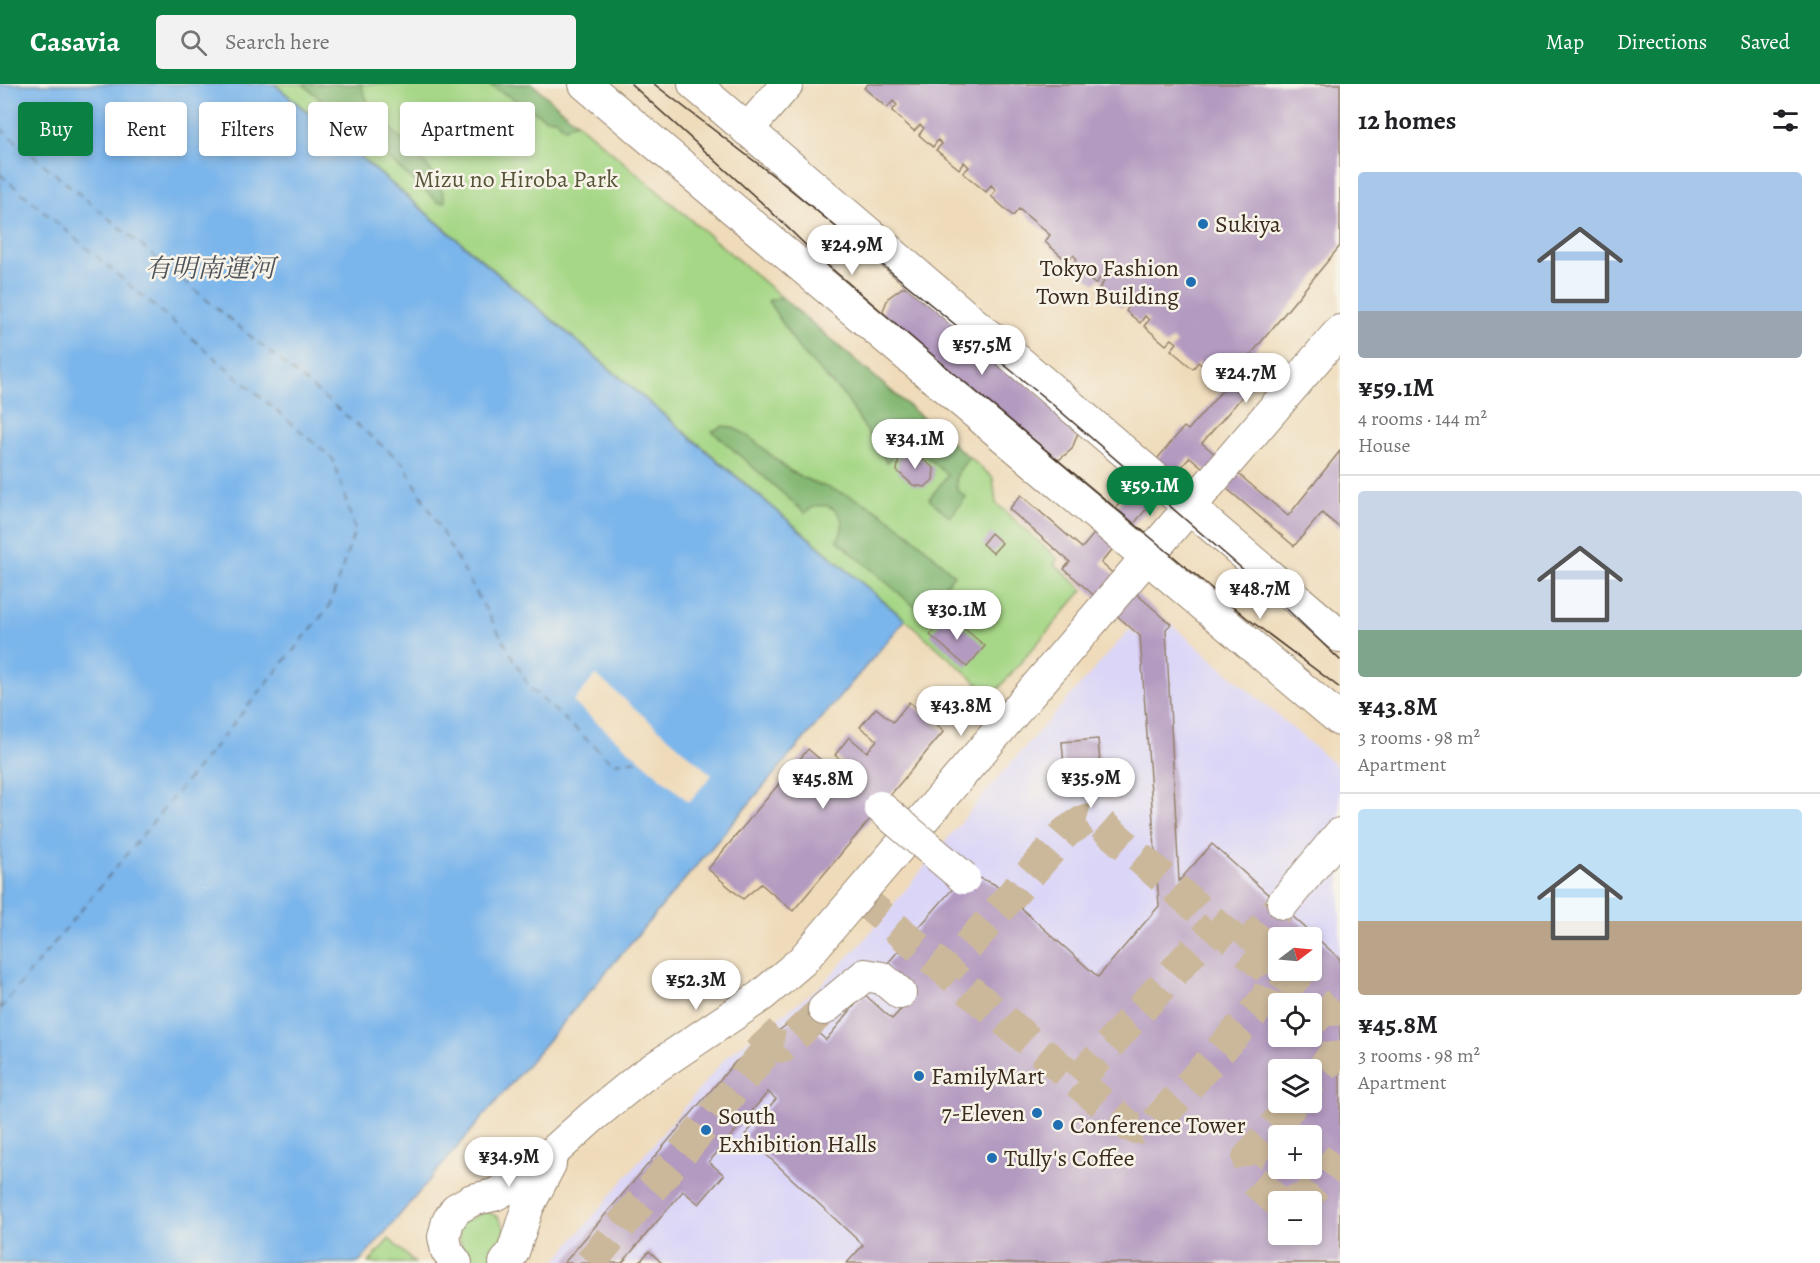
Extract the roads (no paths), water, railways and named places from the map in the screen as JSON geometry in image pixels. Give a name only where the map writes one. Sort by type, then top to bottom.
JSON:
[{"type":"street","points":[[585,84],[1340,720]]},
{"type":"street","points":[[694,84],[1340,636]]},
{"type":"street","points":[[747,130],[787,84]]},
{"type":"street","points":[[456,1263],[447,1251],[444,1237],[448,1221],[456,1209],[472,1200],[494,1195],[521,1181],[592,1117],[641,1077],[748,1020],[824,936],[1340,331]]},
{"type":"street","points":[[880,807],[964,878]]},
{"type":"street","points":[[1282,903],[1340,834]]},
{"type":"street","points":[[824,1009],[857,979],[865,975],[882,978],[900,993]]},
{"type":"street","points":[[505,1263],[513,1252],[528,1206],[560,1148]]},
{"type":"water","name":"有明南運河","points":[[0,84],[274,84],[295,102],[199,102],[199,156],[296,156],[296,103],[308,113],[308,156],[359,156],[905,620],[359,1263],[0,1263]]},
{"type":"tunnel","points":[[858,896],[1129,1126],[1136,1128],[1143,1128],[1156,1122],[1266,999],[1272,984],[1267,969],[1101,824],[1085,820],[1066,832],[947,970]]},
{"type":"tunnel","points":[[1245,950],[1283,903]]},
{"type":"tunnel","points":[[1077,1081],[1216,925]]},
{"type":"tunnel","points":[[1292,981],[1335,1020],[1337,1051],[1322,1069]]},
{"type":"tunnel","points":[[758,1031],[771,1045],[783,1047],[824,1009]]},
{"type":"tunnel","points":[[590,1263],[771,1045]]},
{"type":"tunnel","points":[[1268,1193],[1253,1180],[1248,1158],[1285,1113]]},
{"type":"tunnel","points":[[1312,1191],[1340,1156]]},
{"type":"tram line","points":[[631,84],[818,257],[937,359],[1247,618],[1340,688]]},
{"type":"tram line","points":[[654,84],[779,180],[1052,404],[1269,592],[1340,660]]},
{"type":"place","name":"Sukiya","points":[[1203,224]]},
{"type":"place","name":"Tokyo Fashion Town Building","points":[[1191,282]]},
{"type":"place","name":"FamilyMart","points":[[919,1076]]},
{"type":"place","name":"7-Eleven","points":[[1037,1113]]},
{"type":"place","name":"Conference Tower","points":[[1058,1125]]},
{"type":"place","name":"South Exhibition Halls","points":[[706,1130]]},
{"type":"place","name":"Tully's Coffee","points":[[992,1158]]},
{"type":"park label","name":"Mizu no Hiroba Park","points":[[516,179]]}]
